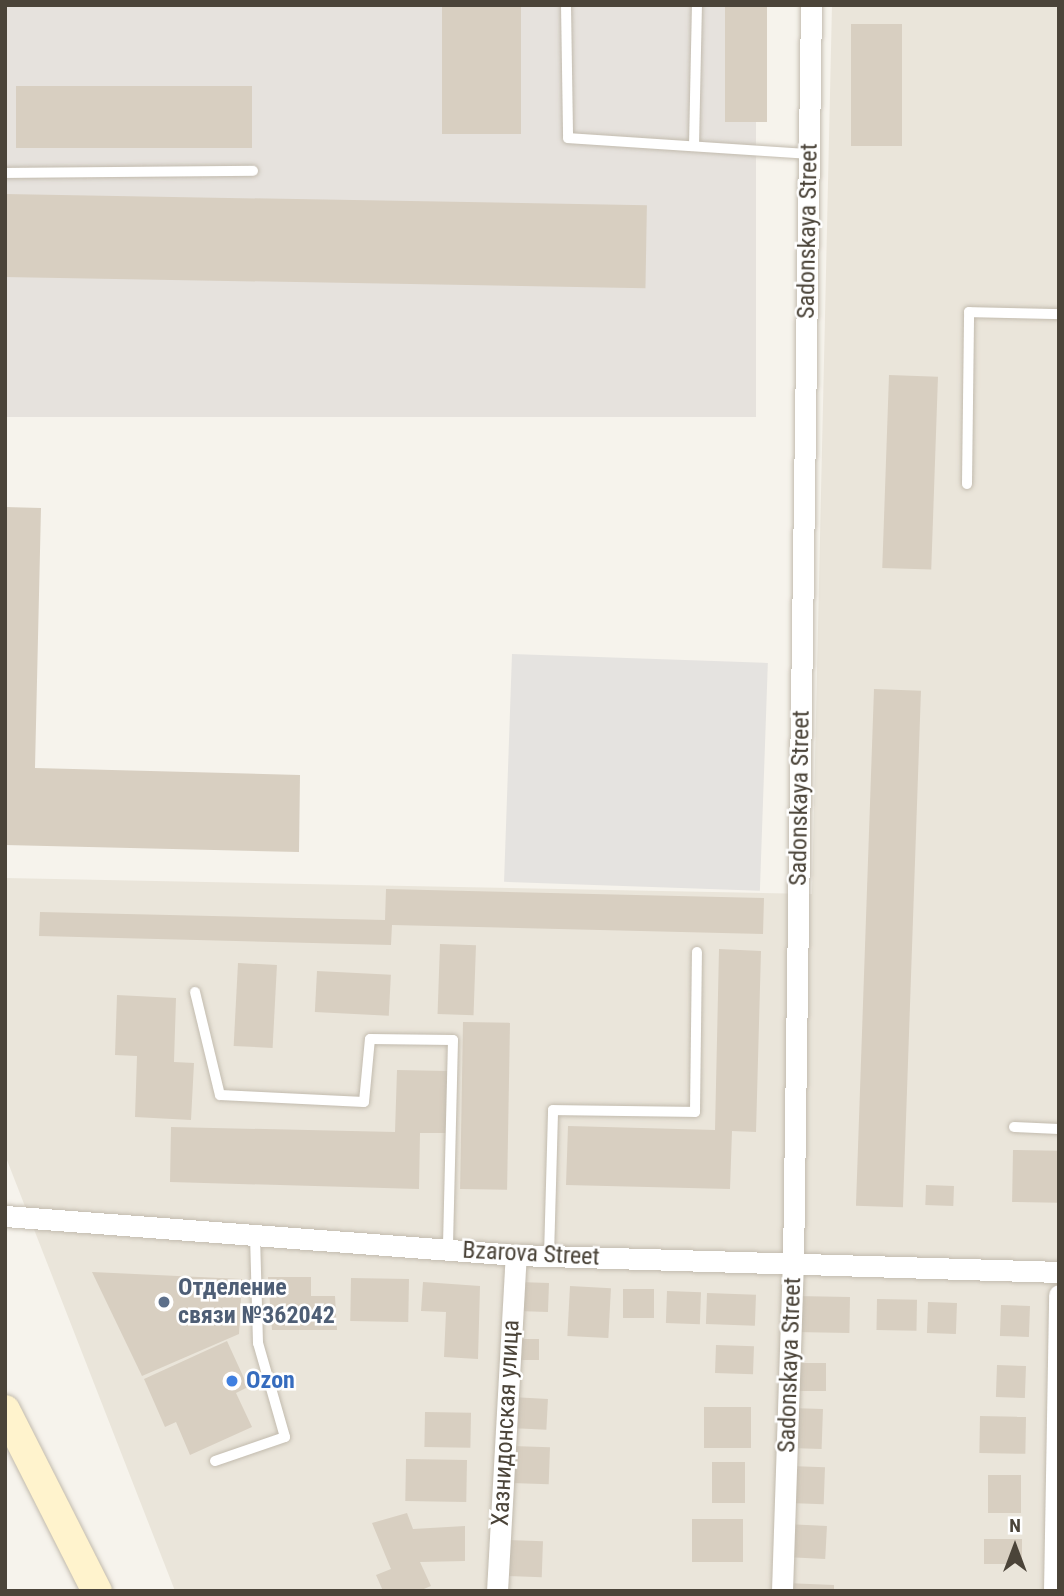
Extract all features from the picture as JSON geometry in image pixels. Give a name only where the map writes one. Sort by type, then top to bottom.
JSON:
[{"type":"main road","points":[[5,1410],[97,1591]]},
{"type":"street","name":"Sadonskaya Street","points":[[782,1591],[793,1263],[811,5]]},
{"type":"street","name":"Bzarova Street","points":[[5,1216],[516,1255],[1059,1272]]},
{"type":"street","name":"Хазнидонская улица","points":[[497,1591],[516,1255]]},
{"type":"street","points":[[1054,1591],[1059,1295]]},
{"type":"lane","points":[[566,5],[568,138],[809,153]]},
{"type":"lane","points":[[694,146],[697,5]]},
{"type":"lane","points":[[5,173],[253,171]]},
{"type":"lane","points":[[967,484],[969,312],[1059,314]]},
{"type":"lane","points":[[550,1255],[553,1110],[695,1112],[697,952]]},
{"type":"lane","points":[[195,992],[220,1095],[364,1102],[370,1038],[453,1040],[448,1250]]},
{"type":"lane","points":[[1014,1127],[1059,1129]]},
{"type":"lane","points":[[215,1461],[285,1437],[258,1343],[255,1235]]},
{"type":"shaded area","points":[[5,5],[756,5],[756,417],[5,417]]},
{"type":"shaded area","points":[[832,5],[1059,5],[1059,1591],[175,1591],[5,1155],[5,878],[812,894]]},
{"type":"shaded area","points":[[512,654],[768,663],[760,891],[504,882]]},
{"type":"building","points":[[442,5],[521,5],[521,134],[442,134]]},
{"type":"building","points":[[725,5],[767,5],[767,122],[725,122]]},
{"type":"building","points":[[851,24],[902,24],[902,146],[851,146]]},
{"type":"building","points":[[16,86],[252,86],[252,148],[16,148]]},
{"type":"building","points":[[5,194],[647,205],[645,288],[5,277]]},
{"type":"building","points":[[889,375],[938,377],[931,570],[882,568]]},
{"type":"building","points":[[5,507],[41,508],[35,768],[300,775],[299,852],[5,845]]},
{"type":"building","points":[[874,689],[921,691],[903,1207],[856,1206]]},
{"type":"building","points":[[386,889],[764,898],[763,934],[392,925],[391,945],[39,936],[40,912],[385,920]]},
{"type":"building","points":[[440,944],[476,945],[474,1015],[438,1014]]},
{"type":"building","points":[[719,949],[761,951],[756,1132],[732,1131],[730,1189],[566,1185],[568,1126],[715,1130]]},
{"type":"building","points":[[238,963],[277,965],[273,1048],[234,1046]]},
{"type":"building","points":[[317,971],[391,975],[389,1016],[315,1012]]},
{"type":"building","points":[[117,995],[176,998],[174,1062],[194,1063],[191,1120],[135,1117],[137,1056],[115,1055]]},
{"type":"building","points":[[463,1022],[510,1023],[507,1190],[460,1189]]},
{"type":"building","points":[[397,1070],[448,1071],[446,1133],[420,1133],[419,1189],[170,1182],[171,1127],[395,1132]]},
{"type":"building","points":[[1013,1150],[1059,1151],[1058,1203],[1012,1202]]},
{"type":"building","points":[[926,1185],[954,1186],[953,1206],[925,1205]]},
{"type":"building","points":[[92,1272],[242,1279],[239,1334],[142,1376]]},
{"type":"building","points":[[268,1277],[311,1277],[311,1296],[335,1296],[337,1330],[272,1330]]},
{"type":"building","points":[[351,1278],[409,1279],[408,1322],[350,1321]]},
{"type":"building","points":[[423,1282],[480,1286],[478,1359],[444,1357],[446,1312],[421,1311]]},
{"type":"building","points":[[518,1282],[549,1283],[548,1312],[517,1311]]},
{"type":"building","points":[[570,1286],[611,1288],[608,1338],[567,1336]]},
{"type":"building","points":[[623,1289],[654,1289],[654,1318],[623,1318]]},
{"type":"building","points":[[667,1291],[701,1292],[700,1324],[666,1323]]},
{"type":"building","points":[[707,1293],[756,1295],[755,1326],[706,1324]]},
{"type":"building","points":[[795,1296],[850,1297],[849,1333],[794,1332]]},
{"type":"building","points":[[877,1299],[917,1300],[916,1331],[876,1330]]},
{"type":"building","points":[[928,1302],[957,1303],[956,1334],[927,1333]]},
{"type":"building","points":[[1001,1305],[1030,1306],[1029,1337],[1000,1336]]},
{"type":"building","points":[[517,1339],[539,1339],[539,1360],[517,1360]]},
{"type":"building","points":[[227,1341],[248,1387],[236,1393],[252,1427],[190,1455],[176,1422],[165,1427],[144,1379]]},
{"type":"building","points":[[716,1345],[754,1346],[753,1374],[715,1373]]},
{"type":"building","points":[[794,1363],[826,1363],[826,1391],[794,1391]]},
{"type":"building","points":[[997,1365],[1026,1366],[1025,1398],[996,1397]]},
{"type":"building","points":[[512,1397],[548,1399],[546,1430],[510,1428]]},
{"type":"building","points":[[704,1407],[751,1407],[751,1448],[704,1448]]},
{"type":"building","points":[[791,1408],[823,1409],[822,1449],[790,1448]]},
{"type":"building","points":[[425,1412],[471,1413],[470,1448],[424,1447]]},
{"type":"building","points":[[980,1416],[1026,1417],[1025,1454],[979,1453]]},
{"type":"building","points":[[512,1446],[550,1447],[549,1484],[511,1483]]},
{"type":"building","points":[[406,1459],[467,1460],[466,1502],[405,1501]]},
{"type":"building","points":[[712,1462],[745,1462],[745,1503],[712,1503]]},
{"type":"building","points":[[790,1466],[825,1467],[824,1504],[789,1503]]},
{"type":"building","points":[[988,1475],[1021,1475],[1021,1513],[988,1513]]},
{"type":"building","points":[[407,1513],[413,1529],[465,1526],[465,1561],[420,1562],[431,1586],[419,1591],[383,1591],[376,1575],[391,1569],[372,1523]]},
{"type":"building","points":[[692,1519],[743,1519],[743,1562],[692,1562]]},
{"type":"building","points":[[787,1524],[827,1526],[825,1559],[785,1557]]},
{"type":"building","points":[[984,1539],[1022,1539],[1022,1564],[984,1564]]},
{"type":"building","points":[[507,1540],[543,1541],[542,1577],[506,1576]]},
{"type":"building","points":[[785,1583],[834,1585],[834,1591],[785,1591]]},
{"type":"place","name":"Отделение связи №362042","points":[[164,1302]]},
{"type":"place","name":"Ozon","points":[[232,1381]]}]
